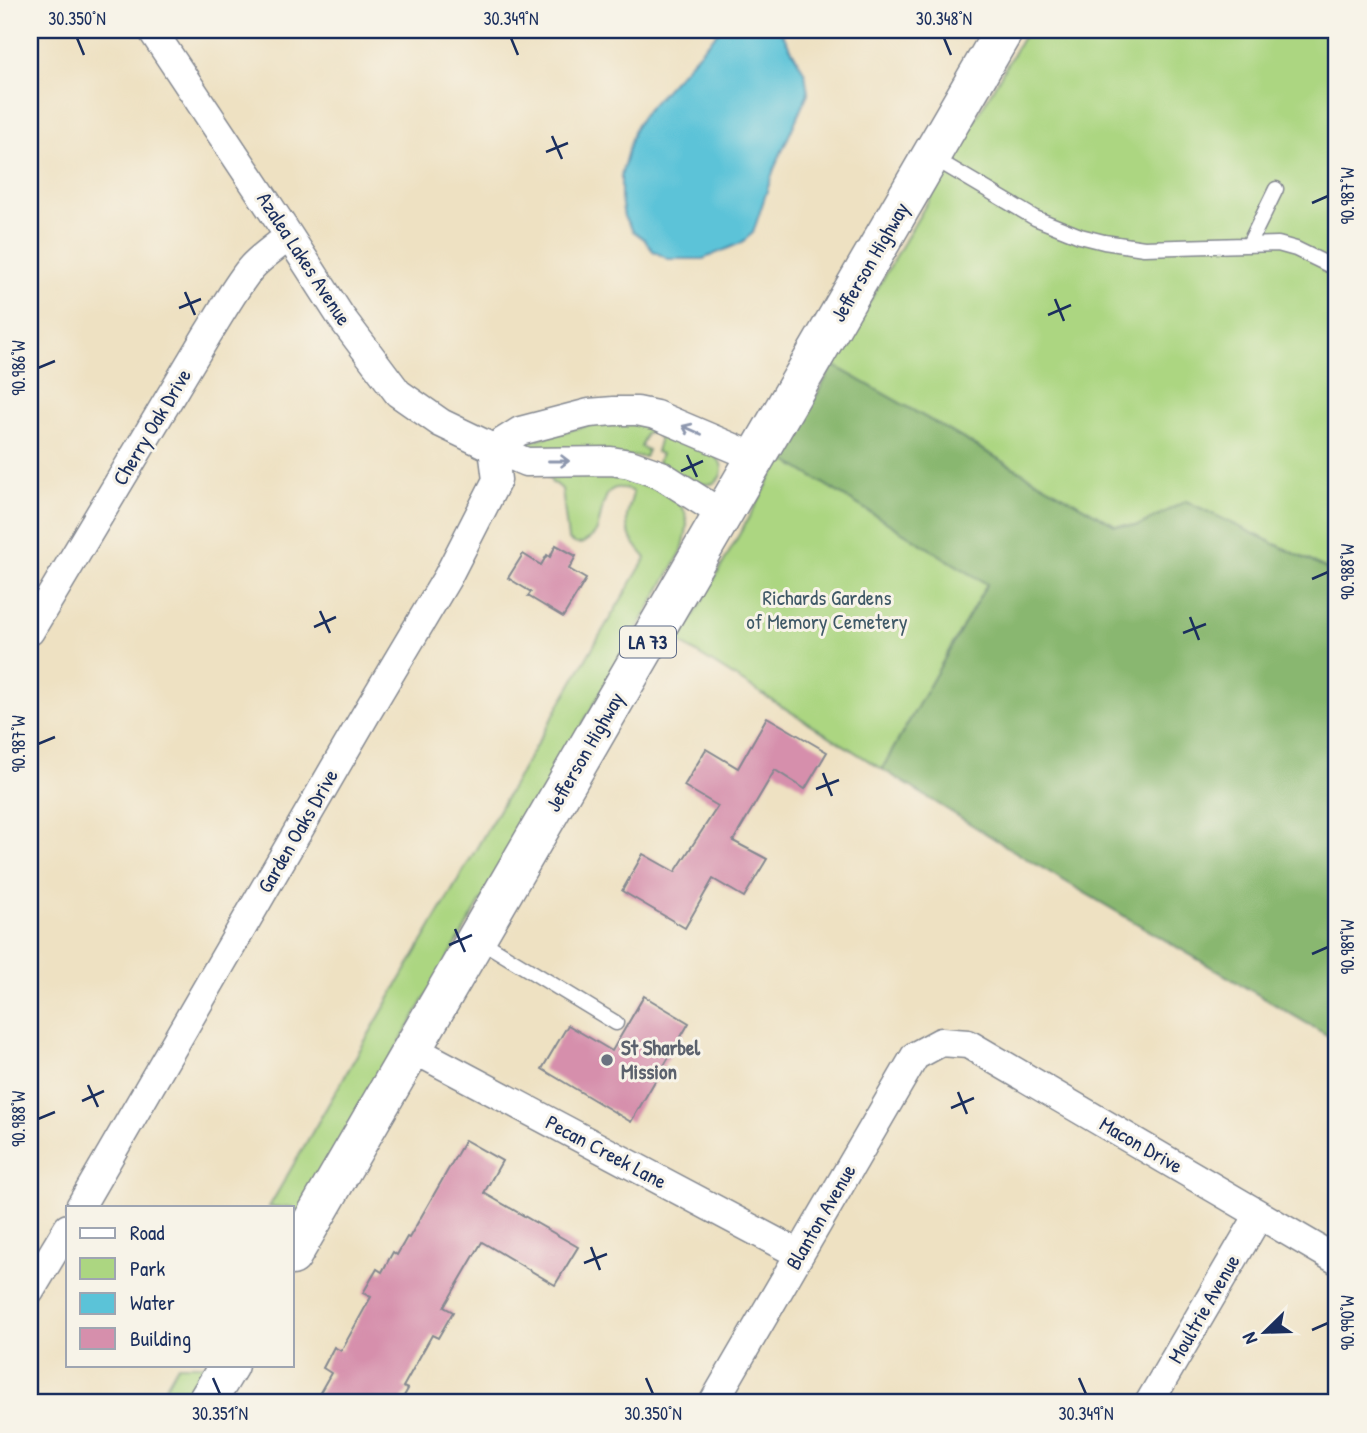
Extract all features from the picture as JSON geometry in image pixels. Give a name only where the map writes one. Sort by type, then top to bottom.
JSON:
[{"type":"main road","name":"Jefferson Highway","points":[[294,1253],[1004,30]]},
{"type":"main road","points":[[206,1403],[228,1366]]},
{"type":"street","name":"Azalea Lakes Avenue","points":[[152,30],[341,317],[398,393],[441,423],[526,462],[611,461],[631,464],[661,475],[722,514]]},
{"type":"street","name":"Cherry Oak Drive","points":[[30,631],[206,335],[250,270],[289,236]]},
{"type":"street","points":[[493,448],[520,431],[589,413],[637,411],[673,421],[755,457]]},
{"type":"street","name":"Garden Oaks Drive","points":[[81,1206],[447,578],[497,480],[493,448]]},
{"type":"street","name":"Macon Drive","points":[[941,1042],[968,1044],[1337,1260]]},
{"type":"street","name":"Blanton Avenue","points":[[713,1403],[915,1056],[941,1042]]},
{"type":"street","name":"Pecan Creek Lane","points":[[413,1049],[799,1254]]},
{"type":"street","name":"Moultrie Avenue","points":[[1149,1403],[1259,1215]]},
{"type":"street","points":[[30,1291],[66,1231]]},
{"type":"lane","points":[[931,157],[1035,218],[1080,236],[1144,248],[1278,243],[1337,269]]},
{"type":"lane","points":[[1249,244],[1276,189]]},
{"type":"lane","points":[[477,938],[616,1023]]},
{"type":"green space","points":[[1027,30],[1337,30],[1337,574],[1186,501],[1138,526],[1115,525],[833,365]]},
{"type":"green space","points":[[833,365],[1115,525],[1138,526],[1186,501],[1337,574],[1337,1041],[1022,856],[882,769],[987,584],[782,458]]},
{"type":"green space","points":[[629,423],[650,426],[641,447],[648,450],[645,457],[521,452],[516,445],[592,424]]},
{"type":"green space","points":[[658,429],[713,455],[722,469],[716,482],[700,484],[691,481],[658,462],[661,454],[656,452],[660,437],[657,436]]},
{"type":"green space","name":"Richards Gardens of Memory Cemetery","points":[[782,458],[987,584],[882,769],[679,642]]},
{"type":"green space","points":[[604,472],[642,482],[668,493],[685,511],[687,524],[682,551],[294,1227],[294,1206],[270,1206],[646,558],[629,534],[627,516],[633,492],[622,488],[608,493],[596,532],[583,543],[573,543],[568,539],[562,489],[552,483],[548,475]]},
{"type":"green space","points":[[177,1366],[213,1366],[192,1403],[156,1403]]},
{"type":"water","points":[[720,30],[780,30],[805,73],[808,93],[774,169],[753,233],[741,243],[703,259],[668,259],[653,251],[644,239],[633,231],[624,217],[621,176],[633,132],[644,113]]},
{"type":"building","points":[[556,545],[576,556],[569,569],[586,579],[563,617],[528,596],[531,592],[508,578],[523,554],[541,565],[547,555],[550,557]]},
{"type":"building","points":[[767,717],[827,752],[805,789],[775,770],[733,841],[767,859],[744,897],[713,879],[685,928],[622,891],[643,854],[675,872],[718,806],[684,786],[706,749],[738,768]]},
{"type":"building","name":"St Sharbel Mission","points":[[644,996],[689,1023],[631,1122],[542,1069],[568,1025],[612,1051]]},
{"type":"building","points":[[465,1140],[502,1161],[484,1193],[578,1247],[555,1285],[482,1242],[444,1307],[453,1312],[438,1338],[432,1335],[403,1387],[408,1389],[400,1403],[314,1403],[331,1373],[323,1368],[334,1347],[341,1351],[371,1297],[363,1293],[377,1269],[382,1272],[393,1252],[397,1255],[407,1237],[409,1238]]},
{"type":"place","name":"St Sharbel Mission","points":[[607,1060]]}]
